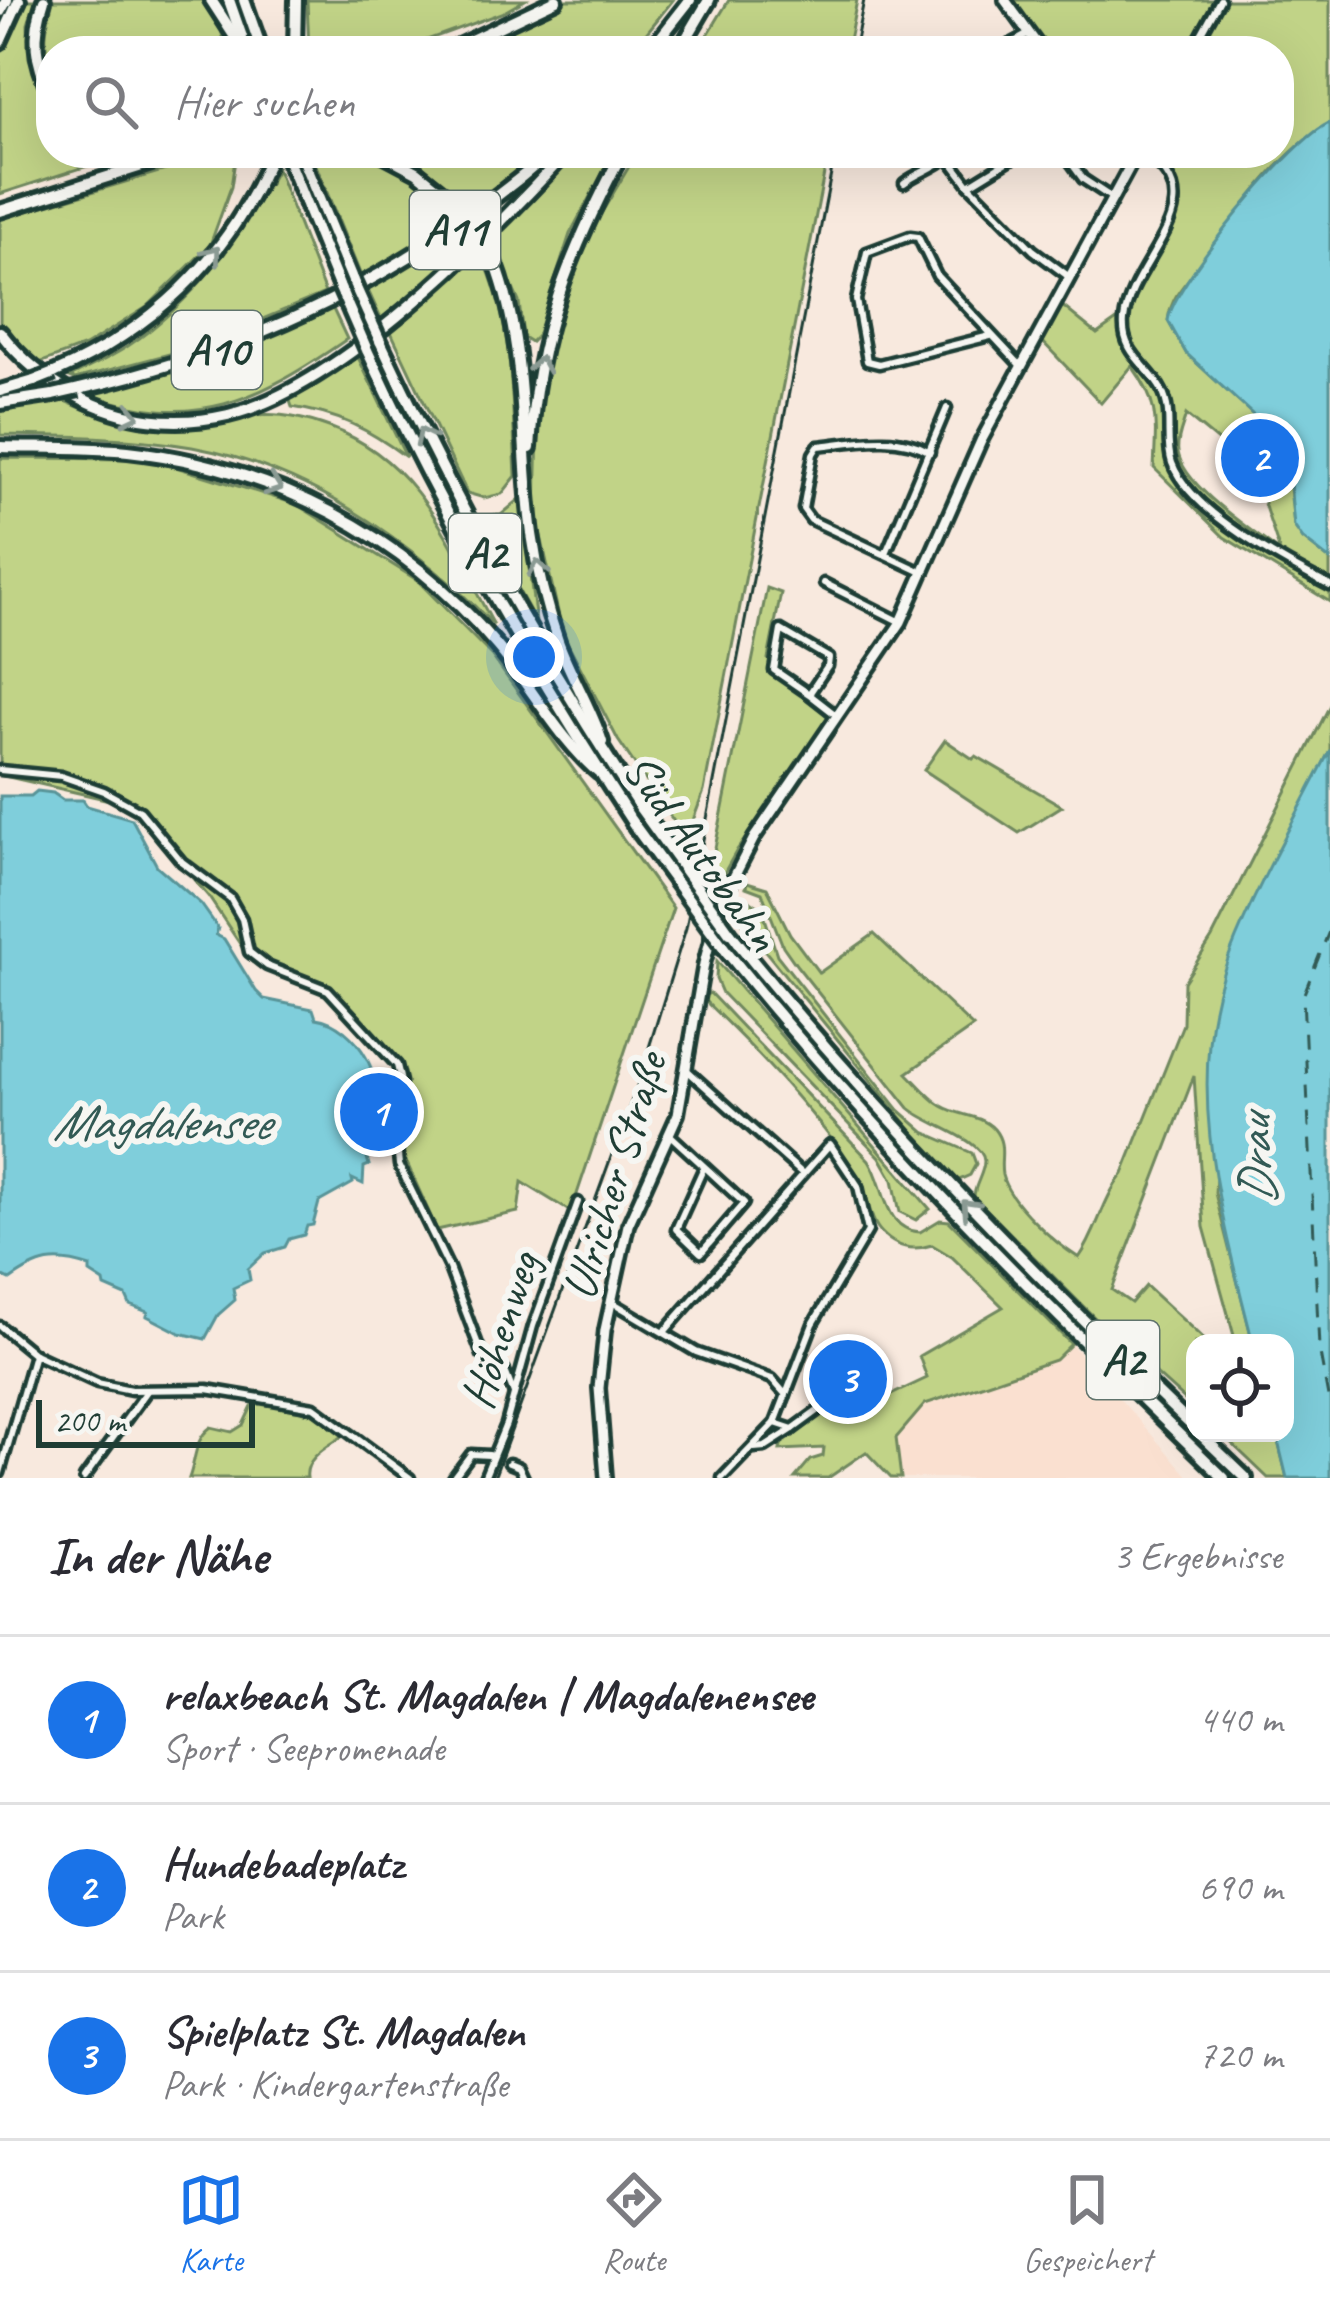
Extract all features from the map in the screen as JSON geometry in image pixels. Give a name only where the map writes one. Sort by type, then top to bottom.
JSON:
[{"type":"highway","points":[[0,12],[8,0]]},
{"type":"highway","points":[[0,42],[20,0]]},
{"type":"highway","points":[[36,56],[36,26],[44,0]]},
{"type":"highway","points":[[211,0],[235,36]]},
{"type":"highway","points":[[229,0],[240,36]]},
{"type":"highway","points":[[244,0],[257,36]]},
{"type":"highway","points":[[295,36],[296,0]]},
{"type":"highway","points":[[480,36],[556,0]]},
{"type":"highway","points":[[662,36],[690,0]]},
{"type":"highway","points":[[688,36],[709,0]]},
{"type":"highway","points":[[0,212],[136,168]]},
{"type":"highway","points":[[0,391],[54,373],[118,341],[174,298],[227,237],[265,168]]},
{"type":"highway","name":"Süd Autobahn","points":[[292,168],[347,287],[380,341],[490,562],[641,809],[730,933],[886,1119],[1051,1291],[1186,1420]]},
{"type":"highway","name":"Süd Autobahn","points":[[305,168],[367,350],[490,592],[637,830],[727,952],[874,1127],[1051,1311],[1224,1478]]},
{"type":"highway","points":[[409,168],[453,201],[495,262],[518,354],[542,587],[558,641],[607,756]]},
{"type":"highway","name":"A11","points":[[347,287],[452,232],[531,168]]},
{"type":"highway","points":[[0,332],[45,377],[117,414],[168,421],[231,415],[284,393],[385,324],[517,206],[552,168]]},
{"type":"highway","points":[[528,481],[538,368],[551,310],[568,262],[615,168]]},
{"type":"highway","name":"A10","points":[[0,403],[79,389],[237,344],[347,287]]},
{"type":"highway","points":[[0,447],[120,450],[211,465],[288,490],[343,517],[404,557],[464,610],[581,757],[599,773]]},
{"type":"highway","name":"Süd Autobahn","points":[[1208,1442],[1246,1478]]},
{"type":"street","points":[[1005,0],[1027,35]]},
{"type":"street","points":[[1200,36],[1220,0]]},
{"type":"street","points":[[904,183],[934,168]]},
{"type":"street","points":[[957,168],[1033,250],[1068,276]]},
{"type":"street","points":[[969,185],[997,168]]},
{"type":"street","points":[[1075,168],[1112,198]]},
{"type":"street","name":"Ulricher Straße","points":[[606,1478],[599,1360],[610,1301],[628,1225],[669,1134],[688,1071],[710,934],[731,878],[773,808],[840,717],[901,622],[981,441],[1130,168]]},
{"type":"street","points":[[1158,168],[1172,179],[1176,204],[1130,301],[1124,329],[1134,357],[1165,398],[1173,466],[1187,486],[1239,533],[1330,586]]},
{"type":"street","points":[[990,335],[879,364],[868,361],[856,300],[867,252],[918,237],[937,276],[1021,366]]},
{"type":"street","points":[[886,554],[947,408]]},
{"type":"street","points":[[925,573],[804,515],[815,448],[889,440],[910,442],[930,452]]},
{"type":"street","points":[[824,583],[901,622]]},
{"type":"street","points":[[809,694],[829,658],[781,631],[774,670],[840,717]]},
{"type":"street","points":[[0,770],[62,776],[140,811],[182,862],[230,898],[242,919],[249,952],[267,966],[328,990],[397,1065],[401,1082],[396,1134],[399,1165],[449,1268],[482,1355],[505,1371],[514,1394]]},
{"type":"street","points":[[688,1071],[802,1174]]},
{"type":"street","points":[[669,1134],[744,1203],[701,1253],[676,1229],[704,1167]]},
{"type":"street","points":[[665,1331],[830,1144],[864,1201],[868,1231],[824,1303],[776,1423],[722,1478]]},
{"type":"street","name":"Höhenweg","points":[[484,1478],[578,1202]]},
{"type":"street","points":[[610,1301],[711,1360],[772,1379],[786,1395]]},
{"type":"street","points":[[0,1325],[34,1354],[97,1383],[147,1390],[207,1389],[314,1407],[410,1478]]},
{"type":"street","points":[[0,1473],[34,1354]]},
{"type":"street","points":[[753,1448],[765,1447],[793,1429],[879,1366]]},
{"type":"street","points":[[84,1478],[147,1390]]},
{"type":"street","points":[[776,1423],[793,1429]]},
{"type":"street","points":[[453,1478],[471,1454],[489,1455]]},
{"type":"street","points":[[509,1463],[519,1467],[524,1478]]},
{"type":"shaded area","points":[[1071,1344],[1190,1478],[901,1478],[896,1438],[925,1404],[1055,1360]]},
{"type":"green space","points":[[24,0],[36,0],[28,24],[29,58],[36,72],[36,168],[81,168],[0,194],[0,53]]},
{"type":"green space","points":[[53,0],[202,0],[223,36],[46,36]]},
{"type":"green space","points":[[307,0],[525,0],[438,36],[308,36]]},
{"type":"green space","points":[[566,0],[673,0],[644,36],[499,36]]},
{"type":"green space","points":[[729,0],[857,0],[850,36],[707,36]]},
{"type":"green space","points":[[1009,0],[1215,0],[1196,36],[1035,36]]},
{"type":"green space","points":[[1224,0],[1330,0],[1330,123],[1294,150],[1294,36],[1204,36]]},
{"type":"green space","points":[[172,168],[234,168],[210,245],[147,307],[85,346],[37,364],[0,323],[0,219]]},
{"type":"green space","points":[[317,168],[396,168],[459,220],[363,281]]},
{"type":"green space","points":[[422,168],[519,168],[472,212]]},
{"type":"green space","points":[[563,168],[605,168],[570,234],[537,336],[531,342],[523,337],[519,302],[491,239]]},
{"type":"green space","points":[[628,168],[825,168],[704,791],[686,839],[618,740],[563,634],[536,514],[538,425],[552,333],[586,239]]},
{"type":"green space","points":[[1165,168],[1277,168],[1178,293],[1168,321],[1186,353],[1252,414],[1288,468],[1294,526],[1330,560],[1330,602],[1224,537],[1154,468],[1154,414],[1148,392],[1132,366],[1101,403],[1040,339],[1060,304],[1097,334],[1124,315],[1177,213],[1176,187]],"holes":[[[1186,415],[1253,470],[1280,552],[1192,479],[1178,452]]]},
{"type":"green space","points":[[277,169],[325,293],[196,347],[70,377],[128,346],[195,288],[231,243]]},
{"type":"green space","points":[[467,228],[474,239],[382,321],[368,290]]},
{"type":"green space","points":[[481,253],[506,334],[516,476],[502,494],[484,498],[467,493],[390,330]]},
{"type":"green space","points":[[332,307],[347,339],[254,394],[193,410],[161,410],[87,394],[213,359]]},
{"type":"green space","points":[[357,355],[406,457],[352,424],[292,407],[288,395]]},
{"type":"green space","points":[[62,400],[116,421],[153,428],[192,429],[251,416],[284,416],[321,424],[360,442],[410,483],[446,536],[494,625],[393,538],[278,472],[168,443],[0,435],[0,406]]},
{"type":"green space","points":[[0,458],[150,459],[296,504],[417,580],[492,656],[673,908],[571,1212],[522,1182],[518,1212],[437,1230],[403,1154],[405,1075],[396,1056],[350,1005],[252,962],[208,896],[135,811],[114,801],[0,775]]},
{"type":"green space","points":[[520,499],[536,622],[477,516],[501,515]]},
{"type":"green space","points":[[767,588],[781,593],[768,659],[808,690],[806,699],[831,719],[737,850],[715,889],[709,878]]},
{"type":"green space","points":[[1330,705],[1330,750],[1229,957],[1215,1193],[1251,1334],[1234,1334],[1204,1227],[1194,1076],[1112,1290],[1131,1303],[1146,1286],[1198,1334],[1186,1334],[1186,1401],[974,1197],[984,1166],[982,1153],[909,1108],[783,946],[762,893],[746,887],[747,882],[767,888],[790,934],[819,973],[874,934],[973,1027],[907,1073],[942,1106],[994,1129],[1006,1186],[1046,1233],[1079,1258],[1123,1174],[1183,1024],[1184,982],[1212,938]]},
{"type":"green space","points":[[945,740],[1062,806],[1019,833],[924,770]]},
{"type":"green space","points":[[748,899],[762,909],[777,955],[899,1110],[924,1132],[972,1153],[976,1164],[970,1175],[959,1180],[944,1170],[731,909]]},
{"type":"green space","points":[[717,961],[930,1209],[916,1220],[900,1212],[893,1180],[880,1157],[722,993],[716,979]]},
{"type":"green space","points":[[710,993],[869,1160],[899,1224],[920,1232],[940,1220],[949,1221],[1071,1344],[1055,1360],[925,1404],[896,1438],[901,1478],[891,1478],[866,1452],[828,1478],[795,1478],[810,1460],[823,1456],[824,1448],[780,1450],[782,1440],[866,1384],[876,1402],[927,1378],[919,1356],[1003,1307],[952,1257],[932,1245],[899,1245],[882,1233],[861,1181],[840,1151],[785,1083],[704,1000]]},
{"type":"green space","points":[[261,1402],[314,1414],[343,1436],[313,1459],[307,1478],[189,1478],[205,1432],[211,1427],[232,1432],[243,1425],[252,1406]]},
{"type":"green space","points":[[1230,1442],[1278,1442],[1287,1478],[1268,1478]]},
{"type":"water","points":[[1330,123],[1330,560],[1294,526],[1289,471],[1252,414],[1186,353],[1168,321],[1190,277],[1237,213],[1278,168],[1294,168],[1294,151]]},
{"type":"water","name":"Drau","points":[[1330,750],[1330,1478],[1287,1478],[1278,1442],[1294,1442],[1294,1334],[1251,1334],[1211,1150],[1208,1052],[1215,1003],[1229,956]]},
{"type":"water","name":"Magdalensee","points":[[37,791],[63,800],[83,800],[87,806],[132,819],[157,866],[201,904],[218,928],[216,935],[224,939],[256,991],[264,999],[313,1009],[316,1018],[345,1031],[373,1074],[370,1104],[360,1116],[360,1129],[367,1133],[359,1150],[366,1154],[369,1165],[364,1167],[363,1184],[352,1179],[353,1183],[319,1202],[313,1225],[307,1226],[304,1235],[265,1253],[248,1269],[250,1280],[233,1288],[235,1300],[218,1315],[205,1339],[180,1333],[147,1316],[148,1312],[130,1305],[126,1296],[105,1287],[90,1267],[57,1261],[38,1264],[10,1280],[0,1275],[0,796],[31,796]]},
{"type":"ferry route","points":[[1330,929],[1303,996],[1319,1348],[1330,1408]]},
{"type":"railway","points":[[857,36],[864,0]]},
{"type":"railway","points":[[494,1478],[638,1083],[686,928],[832,168]]},
{"type":"place","name":"Hundebadeplatz","points":[[1260,458]]},
{"type":"place","name":"relaxbeach St. Magdalen | Magdalenensee","points":[[379,1112]]},
{"type":"place","name":"Spielplatz St. Magdalen","points":[[848,1379]]}]
